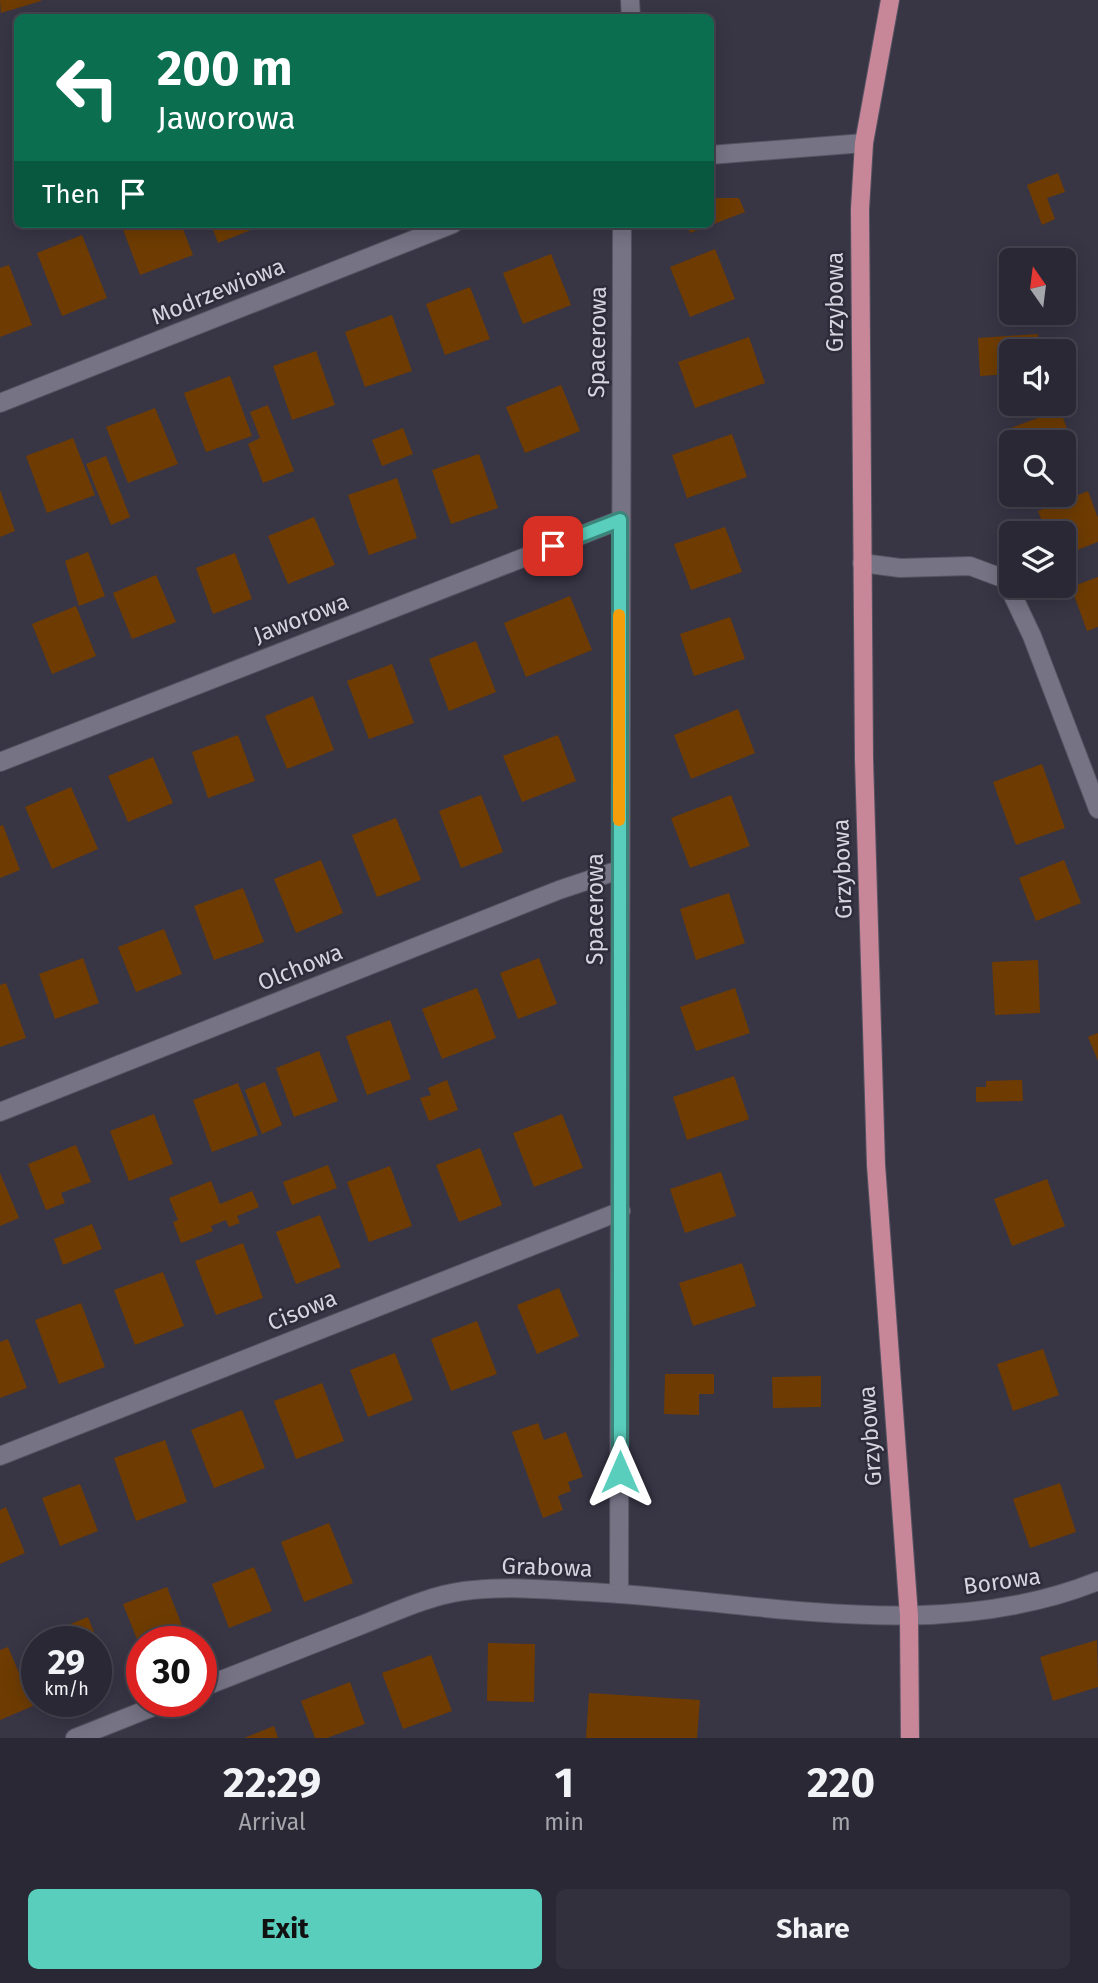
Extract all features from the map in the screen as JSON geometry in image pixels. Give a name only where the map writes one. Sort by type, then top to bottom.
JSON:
[{"type":"main road","name":"Grzybowa","points":[[890,0],[864,143],[859,294],[864,759],[876,1165],[909,1616],[910,1738]]},
{"type":"street","points":[[714,155],[864,143]]},
{"type":"street","name":"Modrzewiowa","points":[[0,403],[443,228]]},
{"type":"street","name":"Spacerowa","points":[[619,1594],[622,228]]},
{"type":"street","name":"Jaworowa","points":[[0,762],[620,520]]},
{"type":"street","points":[[862,563],[901,568],[970,566],[1004,579],[1032,636],[1098,809]]},
{"type":"street","name":"Olchowa","points":[[0,1112],[546,895],[619,870]]},
{"type":"street","name":"Cisowa","points":[[0,1456],[621,1211]]},
{"type":"street","name":"Borowa","points":[[909,1616],[1018,1606],[1055,1598],[1098,1581]]},
{"type":"street","name":"Grabowa","points":[[217,1682],[421,1601],[464,1591],[511,1588],[619,1594],[833,1614],[909,1616]]},
{"type":"street","points":[[75,1738],[128,1717]]},
{"type":"building","points":[[0,0],[41,0],[41,1],[1,13]]},
{"type":"building","points":[[1058,173],[1065,192],[1047,198],[1055,219],[1042,225],[1027,185]]},
{"type":"building","points":[[714,198],[739,198],[745,212],[714,224]]},
{"type":"building","points":[[122,228],[183,228],[193,255],[140,275]]},
{"type":"building","points":[[212,228],[256,228],[218,243]]},
{"type":"building","points":[[688,228],[703,228],[690,233]]},
{"type":"building","points":[[82,235],[107,298],[62,316],[37,253]]},
{"type":"building","points":[[715,249],[735,299],[690,317],[670,267]]},
{"type":"building","points":[[551,254],[571,305],[523,324],[503,273]]},
{"type":"building","points":[[9,265],[32,325],[0,337],[0,268]]},
{"type":"building","points":[[470,287],[490,339],[445,355],[426,304]]},
{"type":"building","points":[[392,315],[412,371],[365,387],[345,332]]},
{"type":"building","points":[[1038,334],[1038,339],[999,339],[999,375],[980,376],[978,338]]},
{"type":"building","points":[[749,337],[765,383],[695,408],[678,362]]},
{"type":"building","points":[[316,351],[335,405],[292,420],[273,366]]},
{"type":"building","points":[[230,376],[252,436],[206,452],[184,393]]},
{"type":"building","points":[[561,385],[580,431],[525,453],[506,407]]},
{"type":"building","points":[[268,405],[294,471],[263,483],[248,444],[260,438],[250,412]]},
{"type":"building","points":[[155,408],[178,464],[128,483],[106,427]]},
{"type":"building","points":[[1044,416],[1062,416],[1068,430],[1008,430]]},
{"type":"building","points":[[403,428],[413,454],[382,466],[372,440]]},
{"type":"building","points":[[732,434],[747,477],[687,498],[672,455]]},
{"type":"building","points":[[73,438],[95,495],[47,513],[26,456]]},
{"type":"building","points":[[479,454],[498,508],[451,524],[432,470]]},
{"type":"building","points":[[106,456],[130,517],[111,525],[86,464]]},
{"type":"building","points":[[397,478],[417,538],[369,555],[348,495]]},
{"type":"building","points":[[0,490],[15,531],[0,537]]},
{"type":"building","points":[[1088,491],[1098,518],[1098,542],[1076,550],[1076,521],[1042,521],[1038,511],[1048,507],[1076,507],[1076,496]]},
{"type":"building","points":[[314,517],[335,565],[288,584],[268,536]]},
{"type":"building","points":[[725,527],[742,572],[691,590],[674,544]]},
{"type":"building","points":[[88,552],[105,596],[79,606],[65,561]]},
{"type":"building","points":[[235,553],[252,599],[213,614],[196,568]]},
{"type":"building","points":[[156,575],[176,622],[132,639],[113,593]]},
{"type":"building","points":[[1098,577],[1098,627],[1087,631],[1075,598],[1076,585]]},
{"type":"building","points":[[570,596],[592,650],[526,677],[504,623]]},
{"type":"building","points":[[76,606],[96,656],[52,674],[32,624]]},
{"type":"building","points":[[730,617],[745,659],[694,676],[680,634]]},
{"type":"building","points":[[476,641],[496,692],[449,711],[429,659]]},
{"type":"building","points":[[392,664],[414,723],[369,739],[347,681]]},
{"type":"building","points":[[313,696],[334,750],[287,769],[265,716]]},
{"type":"building","points":[[738,709],[755,753],[691,779],[674,735]]},
{"type":"building","points":[[238,735],[255,781],[208,798],[192,752]]},
{"type":"building","points":[[558,735],[576,781],[522,802],[503,756]]},
{"type":"building","points":[[153,757],[173,803],[128,822],[108,776]]},
{"type":"building","points":[[1042,764],[1065,828],[1016,845],[993,782]]},
{"type":"building","points":[[71,787],[98,849],[52,869],[25,807]]},
{"type":"building","points":[[481,795],[503,852],[461,868],[439,811]]},
{"type":"building","points":[[731,795],[750,846],[690,868],[671,818]]},
{"type":"building","points":[[396,818],[421,880],[377,897],[352,835]]},
{"type":"building","points":[[3,825],[20,870],[0,878],[0,826]]},
{"type":"building","points":[[321,860],[343,913],[296,933],[274,879]]},
{"type":"building","points":[[1064,860],[1081,903],[1036,921],[1019,878]]},
{"type":"building","points":[[243,888],[264,942],[214,960],[194,906]]},
{"type":"building","points":[[729,893],[745,943],[696,960],[680,909]]},
{"type":"building","points":[[164,929],[182,974],[136,992],[118,947]]},
{"type":"building","points":[[83,958],[99,1003],[55,1019],[39,974]]},
{"type":"building","points":[[539,958],[557,1004],[518,1019],[500,973]]},
{"type":"building","points":[[1038,960],[1040,1013],[995,1015],[992,962]]},
{"type":"building","points":[[6,983],[26,1038],[0,1047],[0,985]]},
{"type":"building","points":[[477,988],[496,1038],[442,1059],[422,1009]]},
{"type":"building","points":[[735,988],[750,1033],[696,1051],[680,1007]]},
{"type":"building","points":[[390,1020],[411,1079],[367,1095],[346,1036]]},
{"type":"building","points":[[1098,1033],[1098,1061],[1088,1037]]},
{"type":"building","points":[[319,1051],[338,1101],[294,1117],[276,1068]]},
{"type":"building","points":[[734,1076],[749,1119],[687,1140],[673,1097]]},
{"type":"building","points":[[447,1080],[458,1110],[429,1121],[420,1098],[431,1095],[428,1088]]},
{"type":"building","points":[[1022,1080],[1023,1101],[976,1102],[976,1087],[986,1087],[986,1081]]},
{"type":"building","points":[[265,1082],[282,1125],[262,1134],[245,1090]]},
{"type":"building","points":[[238,1083],[258,1135],[212,1152],[193,1100]]},
{"type":"building","points":[[154,1114],[173,1164],[129,1181],[110,1131]]},
{"type":"building","points":[[562,1114],[583,1168],[534,1187],[513,1133]]},
{"type":"building","points":[[76,1145],[91,1182],[61,1193],[65,1203],[46,1210],[28,1164]]},
{"type":"building","points":[[480,1148],[502,1205],[459,1222],[436,1165]]},
{"type":"building","points":[[328,1165],[337,1188],[292,1205],[283,1182]]},
{"type":"building","points":[[390,1166],[412,1226],[369,1242],[347,1182]]},
{"type":"building","points":[[721,1172],[736,1216],[685,1233],[670,1189]]},
{"type":"building","points":[[0,1173],[19,1218],[0,1226]]},
{"type":"building","points":[[1047,1179],[1065,1226],[1012,1246],[994,1199]]},
{"type":"building","points":[[211,1181],[220,1204],[252,1191],[259,1207],[237,1216],[240,1223],[229,1227],[226,1220],[211,1226],[213,1231],[181,1243],[173,1222],[178,1220],[169,1198]]},
{"type":"building","points":[[320,1215],[341,1267],[296,1284],[276,1232]]},
{"type":"building","points":[[92,1224],[102,1249],[63,1265],[54,1239]]},
{"type":"building","points":[[243,1243],[263,1298],[216,1315],[195,1261]]},
{"type":"building","points":[[742,1263],[756,1306],[693,1326],[679,1283]]},
{"type":"building","points":[[163,1272],[184,1326],[135,1345],[114,1290]]},
{"type":"building","points":[[559,1288],[579,1336],[537,1354],[517,1305]]},
{"type":"building","points":[[81,1303],[105,1367],[59,1384],[35,1320]]},
{"type":"building","points":[[477,1321],[497,1374],[451,1391],[431,1339]]},
{"type":"building","points":[[8,1339],[27,1388],[0,1398],[0,1342]]},
{"type":"building","points":[[1043,1349],[1059,1395],[1013,1411],[997,1364]]},
{"type":"building","points":[[395,1353],[413,1400],[368,1417],[350,1370]]},
{"type":"building","points":[[665,1374],[714,1374],[714,1394],[699,1394],[699,1415],[664,1414]]},
{"type":"building","points":[[821,1376],[821,1407],[773,1408],[772,1377]]},
{"type":"building","points":[[322,1383],[344,1441],[296,1459],[274,1401]]},
{"type":"building","points":[[242,1410],[265,1468],[214,1488],[191,1430]]},
{"type":"building","points":[[538,1423],[544,1440],[566,1432],[583,1477],[568,1482],[571,1491],[558,1496],[563,1510],[543,1518],[512,1432]]},
{"type":"building","points":[[165,1440],[187,1502],[136,1521],[114,1458]]},
{"type":"building","points":[[1060,1483],[1076,1532],[1030,1548],[1013,1499]]},
{"type":"building","points":[[80,1484],[98,1531],[60,1546],[42,1498]]},
{"type":"building","points":[[6,1507],[25,1553],[0,1564],[0,1510]]},
{"type":"building","points":[[329,1523],[353,1583],[304,1602],[281,1542]]},
{"type":"building","points":[[254,1567],[272,1611],[229,1628],[212,1584]]},
{"type":"building","points":[[167,1587],[182,1626],[132,1626],[123,1604]]},
{"type":"building","points":[[88,1617],[92,1626],[66,1626]]},
{"type":"building","points":[[1097,1640],[1098,1687],[1053,1701],[1040,1657]]},
{"type":"building","points":[[488,1643],[535,1644],[534,1702],[487,1701]]},
{"type":"building","points":[[8,1647],[21,1678],[21,1711],[0,1720],[0,1650]]},
{"type":"building","points":[[431,1655],[452,1711],[403,1729],[382,1673]]},
{"type":"building","points":[[350,1682],[365,1724],[327,1738],[315,1738],[301,1701]]},
{"type":"building","points":[[589,1693],[700,1700],[697,1738],[586,1738]]},
{"type":"building","points":[[274,1726],[278,1738],[244,1738]]},
{"type":"slow traffic","points":[[619,615],[619,820]]},
{"type":"route","points":[[553,546],[620,520],[620,1472]]}]
